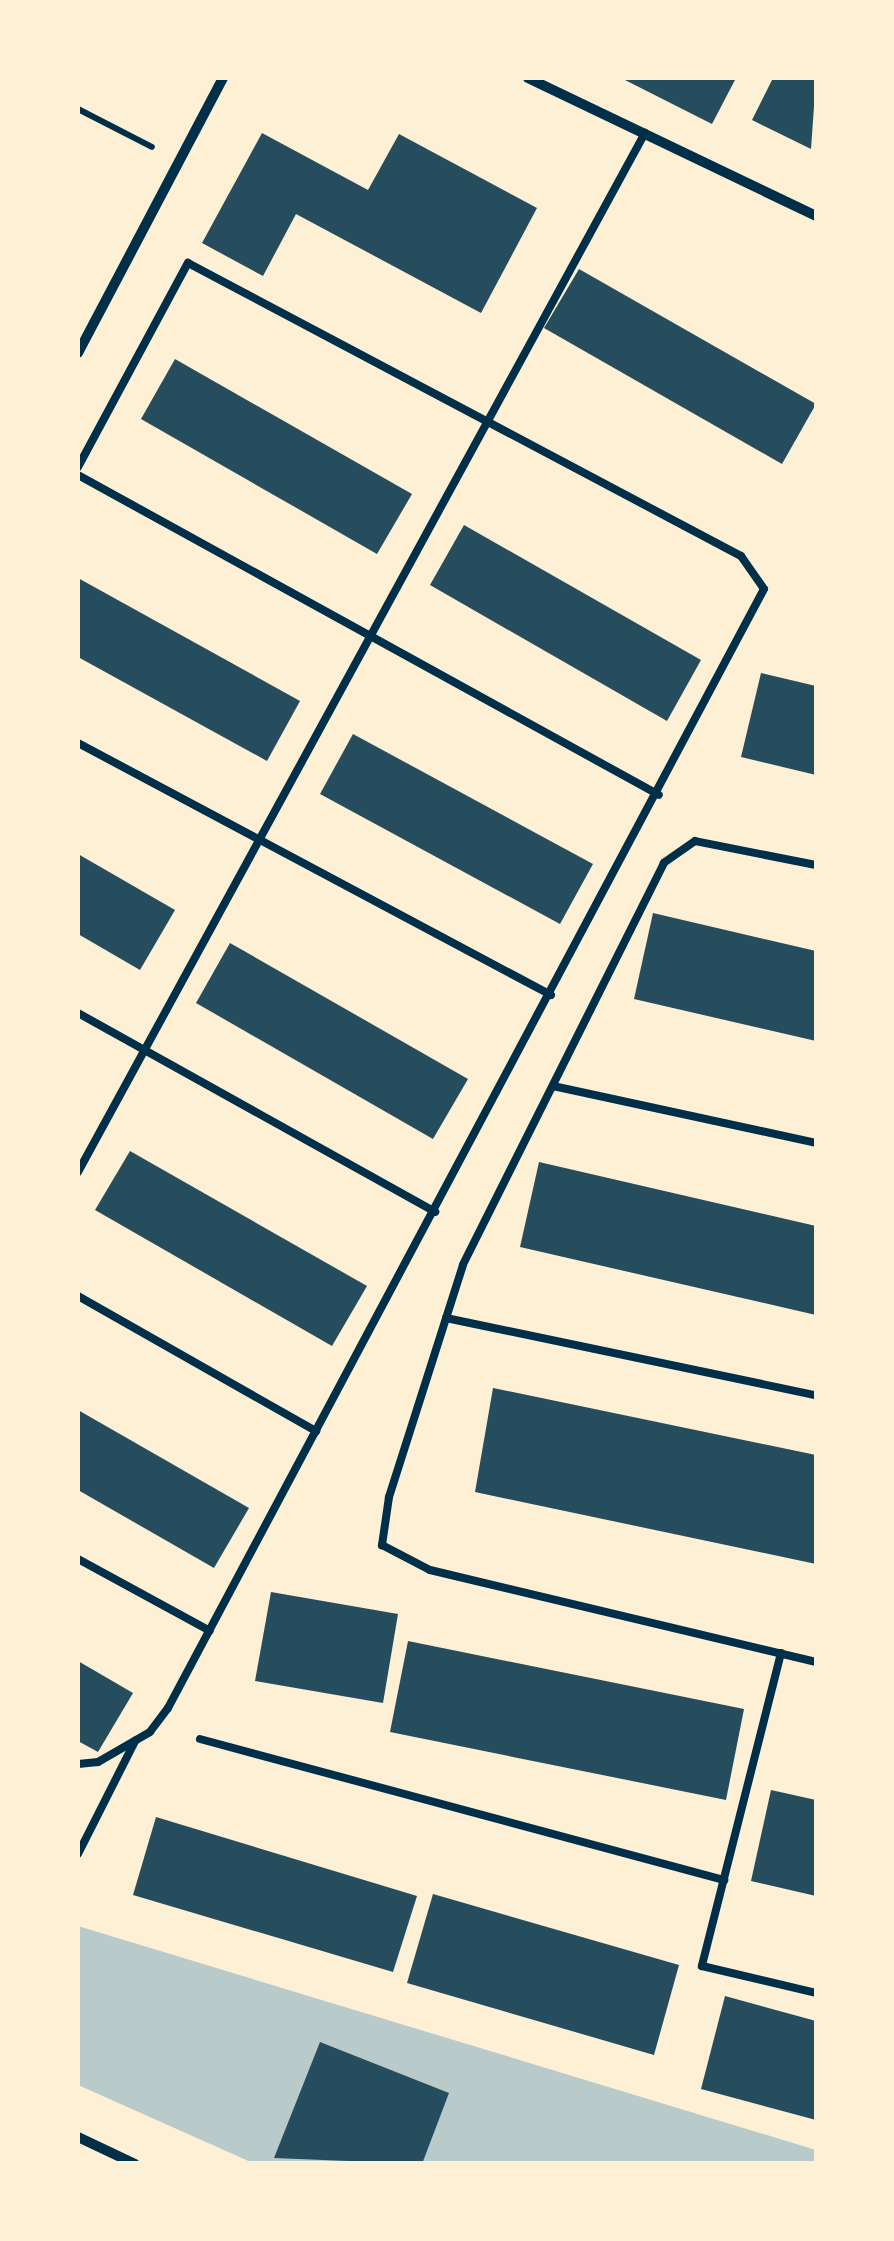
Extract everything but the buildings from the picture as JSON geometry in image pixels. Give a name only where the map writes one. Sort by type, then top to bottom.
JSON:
[{"type":"street","points":[[78,353],[223,78]]},
{"type":"street","points":[[528,78],[816,216]]},
{"type":"street","points":[[78,2137],[134,2164]]},
{"type":"lane","points":[[78,1172],[646,134]]},
{"type":"lane","points":[[78,467],[188,263],[741,556],[764,590],[659,795],[168,1708],[136,1741],[78,1854]]},
{"type":"lane","points":[[78,475],[659,795]]},
{"type":"lane","points":[[78,742],[551,996]]},
{"type":"lane","points":[[816,866],[695,841],[664,863],[463,1265],[389,1497],[382,1545],[430,1570],[816,1662]]},
{"type":"lane","points":[[78,1013],[435,1212]]},
{"type":"lane","points":[[553,1086],[816,1142]]},
{"type":"lane","points":[[78,1296],[316,1431]]},
{"type":"lane","points":[[446,1318],[816,1395]]},
{"type":"lane","points":[[78,1559],[210,1630]]},
{"type":"lane","points":[[781,1653],[702,1966],[816,1993]]},
{"type":"lane","points":[[200,1739],[724,1880]]},
{"type":"lane","points":[[78,1764],[98,1762],[136,1741]]},
{"type":"path","points":[[78,109],[180,162]]},
{"type":"shaded area","points":[[78,1926],[816,2150],[816,2163],[253,2163],[78,2085]]}]
